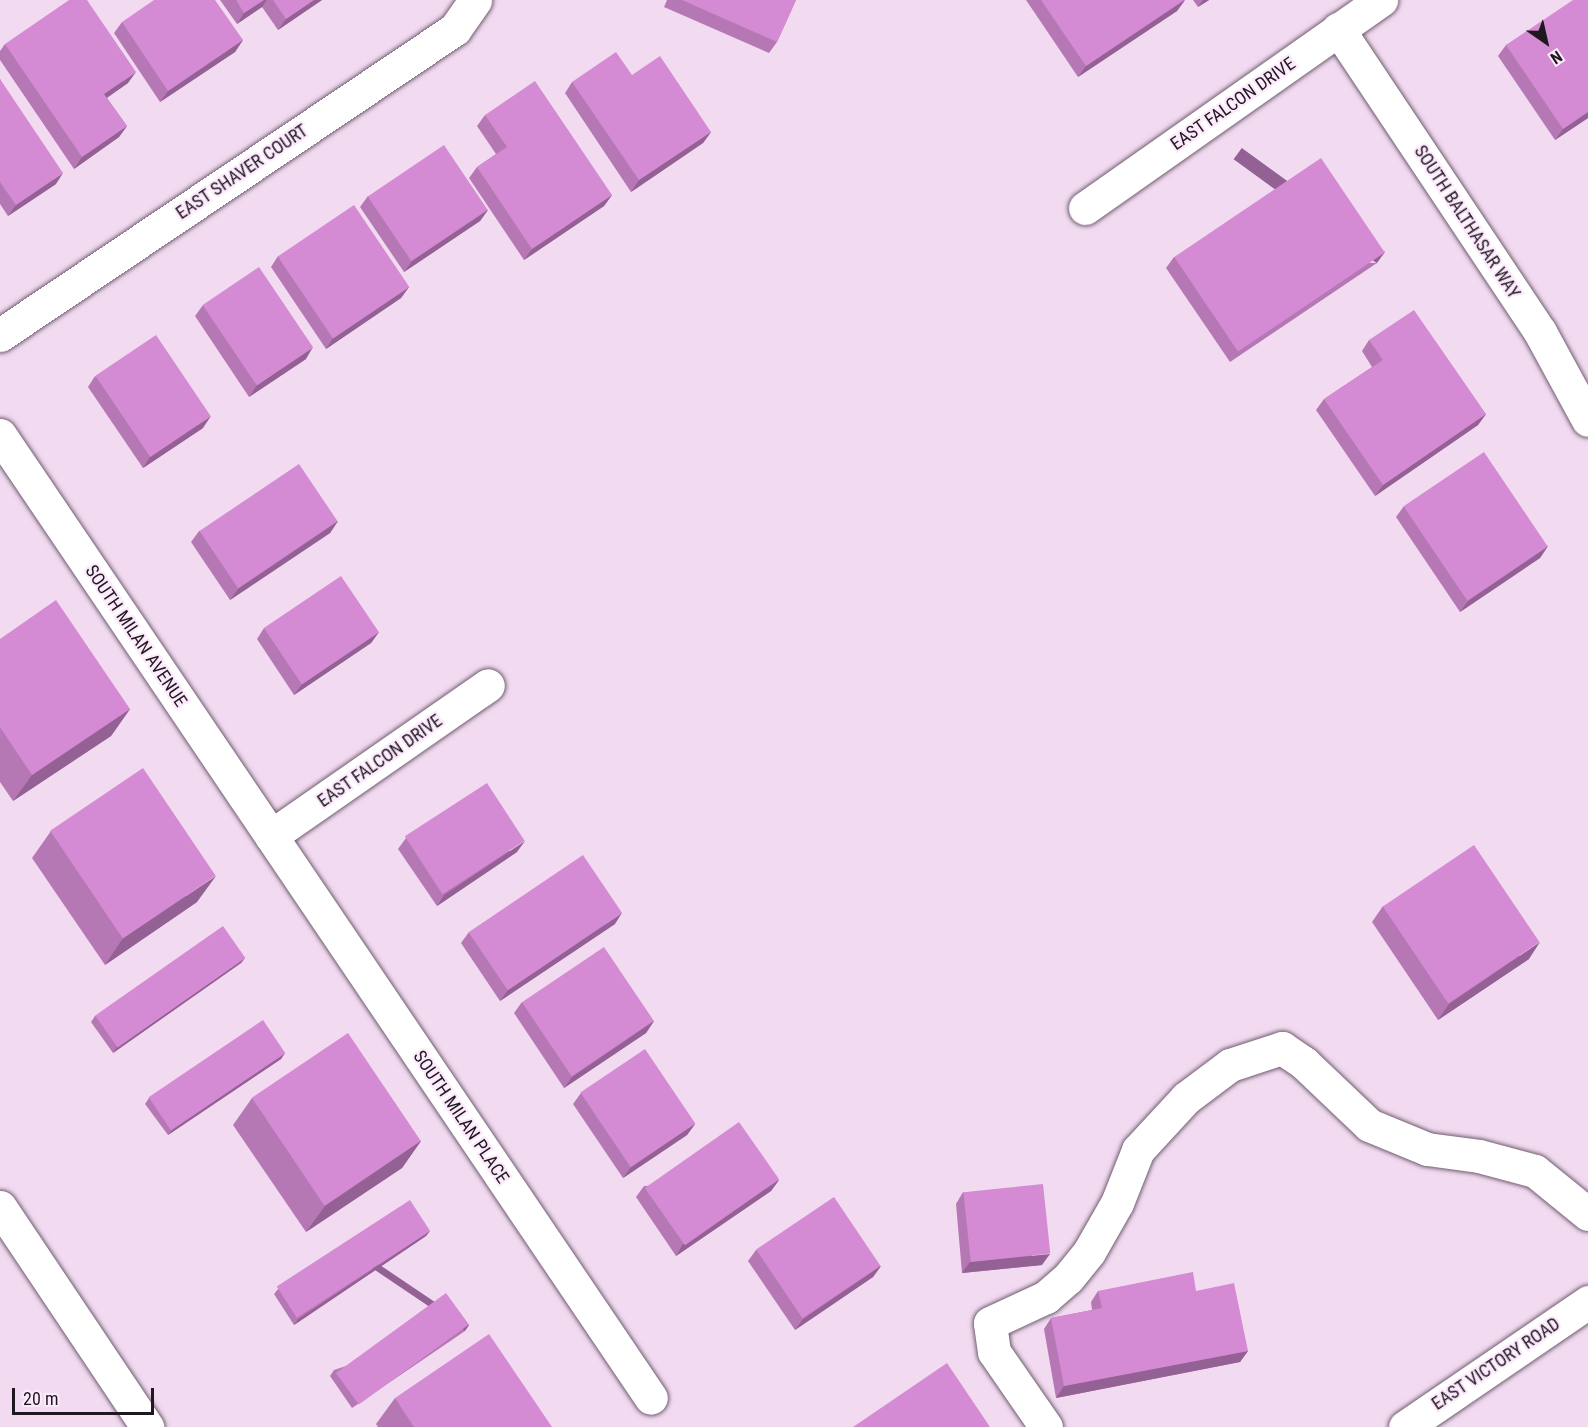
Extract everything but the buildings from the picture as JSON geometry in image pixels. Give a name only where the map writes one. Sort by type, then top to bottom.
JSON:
[{"type":"street","name":"EAST SHAVER COURT","points":[[0,335],[455,29],[475,0]]},
{"type":"street","name":"EAST FALCON DRIVE","points":[[1085,207],[1381,0]]},
{"type":"street","name":"SOUTH BALTHASAR WAY","points":[[1338,29],[1540,332],[1588,420]]},
{"type":"street","name":"SOUTH MILAN AVENUE","points":[[0,435],[271,836]]},
{"type":"street","name":"EAST FALCON DRIVE","points":[[271,836],[488,685]]},
{"type":"street","name":"SOUTH MILAN PLACE","points":[[271,836],[651,1398]]},
{"type":"street","points":[[1046,1427],[994,1352],[990,1323],[1046,1297],[1068,1278],[1089,1252],[1117,1203],[1138,1150],[1186,1098],[1230,1065],[1282,1048],[1304,1063],[1369,1125],[1427,1149],[1479,1156],[1535,1171],[1588,1214]]},
{"type":"street","points":[[0,1207],[147,1427]]},
{"type":"street","name":"EAST VICTORY ROAD","points":[[1405,1427],[1588,1302]]}]
